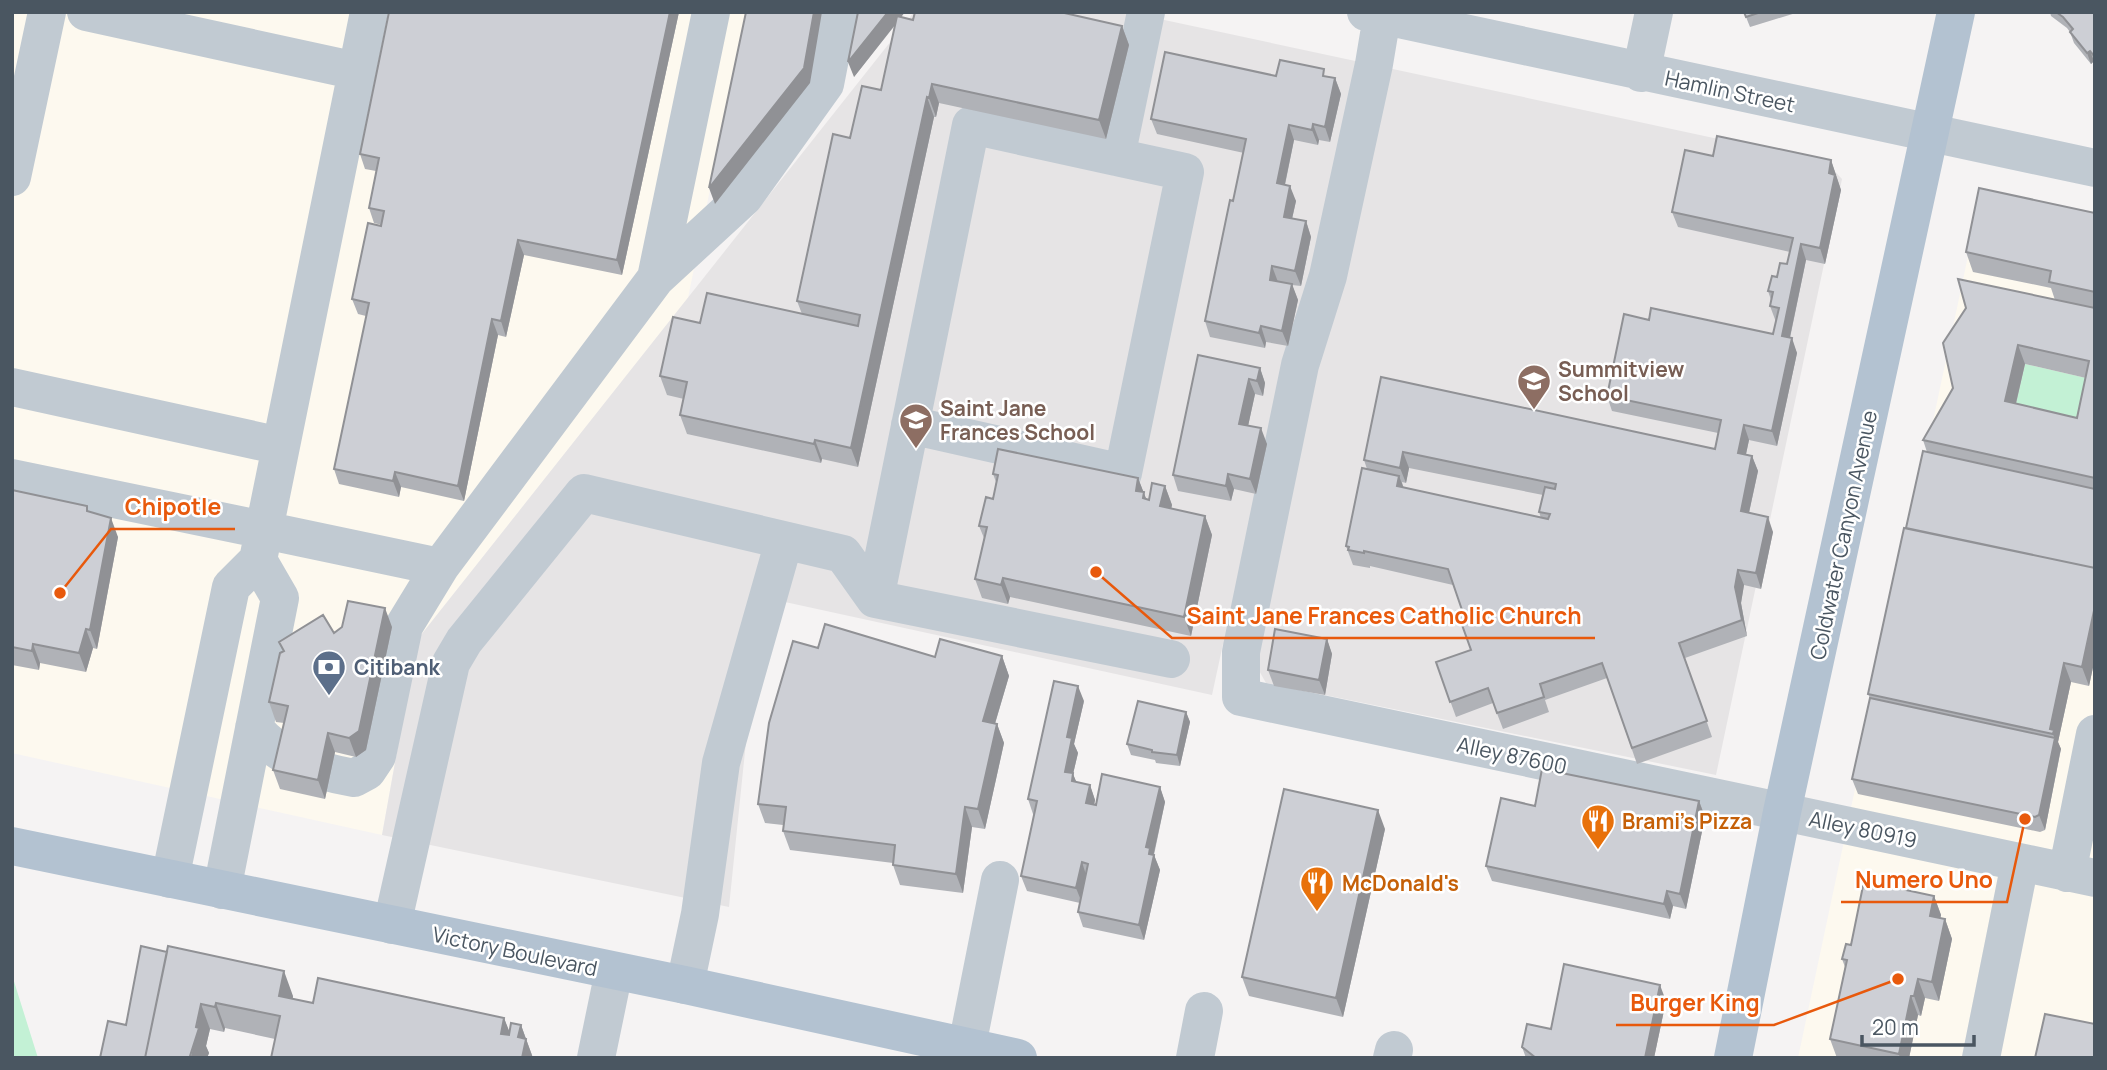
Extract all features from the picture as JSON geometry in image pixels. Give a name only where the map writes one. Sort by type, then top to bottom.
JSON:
[{"type":"main road","name":"Coldwater Canyon Avenue","points":[[1732,1058],[1782,812],[1956,12]]},
{"type":"main road","name":"Victory Boulevard","points":[[12,846],[685,985],[1018,1058]]},
{"type":"street","points":[[12,177],[47,12]]},
{"type":"street","points":[[86,12],[357,71]]},
{"type":"street","points":[[170,879],[231,587],[261,545],[369,12]]},
{"type":"street","points":[[656,278],[711,12]]},
{"type":"street","points":[[254,728],[279,752],[309,767],[354,778],[367,771],[377,756],[404,626],[440,567],[656,278],[744,197],[825,84],[839,12]]},
{"type":"street","points":[[1116,157],[1146,12]]},
{"type":"street","points":[[1641,73],[1654,12]]},
{"type":"street","name":"Hamlin Street","points":[[1395,16],[1641,73],[2095,168]]},
{"type":"street","name":"Alley 87600","points":[[1395,16],[1328,276],[1300,365],[1241,652],[1241,697],[1782,812]]},
{"type":"street","points":[[875,599],[910,425],[971,125],[1185,172],[1123,472],[910,425]]},
{"type":"street","points":[[12,387],[281,446]]},
{"type":"street","points":[[12,478],[261,545],[440,567]]},
{"type":"street","points":[[392,925],[451,663],[471,632],[584,493],[843,554],[875,599],[1171,659]]},
{"type":"street","points":[[685,985],[700,914],[721,762],[784,541]]},
{"type":"street","points":[[222,890],[280,598],[261,545]]},
{"type":"street","points":[[2081,876],[2095,734]]},
{"type":"street","name":"Alley 80919","points":[[1782,812],[2081,876]]},
{"type":"street","points":[[1981,1058],[2020,863]]},
{"type":"street","points":[[967,1046],[1000,880]]},
{"type":"street","points":[[596,1058],[614,971]]},
{"type":"street","points":[[1195,1058],[1204,1011]]},
{"type":"shaded area","points":[[12,12],[746,12],[688,298],[417,640],[382,835],[12,753]]},
{"type":"shaded area","points":[[914,12],[1127,12],[1826,162],[1842,179],[1716,775],[1266,683],[1257,667],[1223,644],[1212,695],[785,602],[747,732],[729,907],[382,835],[417,640]]},
{"type":"shaded area","points":[[1979,204],[2095,219],[2095,1058],[1798,1058]]},
{"type":"green space","points":[[2025,364],[2095,380],[2084,437],[2012,420]]},
{"type":"green space","points":[[12,975],[38,1058],[12,1058]]},
{"type":"building","points":[[389,12],[670,12],[617,260],[518,240],[501,321],[492,319],[458,486],[395,472],[393,481],[334,469],[369,303],[352,299],[368,223],[381,226],[384,211],[369,208],[379,158],[360,154]]},
{"type":"building","points":[[746,12],[814,12],[804,68],[709,188]]},
{"type":"building","points":[[858,12],[888,12],[848,62]]},
{"type":"building","points":[[915,12],[1060,12],[1122,26],[1099,120],[932,84],[851,448],[815,440],[814,444],[680,415],[687,382],[660,376],[673,317],[700,323],[707,293],[858,326],[860,315],[797,301],[833,134],[850,138],[862,86],[881,90],[897,16],[913,20]]},
{"type":"building","points":[[1744,12],[1761,12],[1746,17]]},
{"type":"building","points":[[2056,12],[2095,12],[2095,57],[2090,51],[2087,53],[2070,32],[2073,29]]},
{"type":"building","points":[[1165,52],[1276,76],[1280,60],[1324,69],[1323,76],[1335,78],[1325,127],[1313,124],[1312,130],[1289,125],[1277,183],[1290,186],[1284,217],[1306,221],[1295,271],[1272,266],[1270,280],[1292,284],[1282,331],[1261,326],[1259,333],[1205,321],[1230,200],[1233,201],[1246,139],[1151,119]]},
{"type":"building","points":[[1717,136],[1831,160],[1829,173],[1835,175],[1820,248],[1801,244],[1782,336],[1792,338],[1772,431],[1744,425],[1738,453],[1752,456],[1741,511],[1768,517],[1756,573],[1738,570],[1735,587],[1742,620],[1679,643],[1707,721],[1632,748],[1602,663],[1540,684],[1544,697],[1497,713],[1488,688],[1450,702],[1436,662],[1471,650],[1457,611],[1462,610],[1448,569],[1348,550],[1349,547],[1346,546],[1362,468],[1399,476],[1397,486],[1548,519],[1550,514],[1539,512],[1545,487],[1555,489],[1556,484],[1403,452],[1400,468],[1364,460],[1381,377],[1715,449],[1721,420],[1607,396],[1624,314],[1649,320],[1651,308],[1773,334],[1779,308],[1770,306],[1773,292],[1768,291],[1772,276],[1777,277],[1780,263],[1787,264],[1793,238],[1672,212],[1685,150],[1713,156]]},
{"type":"building","points":[[1979,188],[2095,213],[2095,292],[2049,282],[2051,271],[1966,252]]},
{"type":"building","points":[[1958,279],[2095,308],[2095,478],[1923,440],[1953,388],[1943,343],[1966,308]],"holes":[[[2018,345],[2089,361],[2077,418],[2005,401]]]},
{"type":"building","points":[[1198,355],[1260,368],[1257,381],[1249,379],[1239,424],[1261,428],[1250,479],[1228,474],[1226,486],[1173,475]]},
{"type":"building","points":[[998,449],[1138,478],[1136,491],[1144,492],[1143,498],[1149,500],[1152,483],[1165,486],[1160,506],[1205,516],[1184,617],[1003,578],[1001,585],[975,579],[987,527],[979,526],[986,497],[993,499],[998,475],[993,474]]},
{"type":"building","points":[[1923,451],[2095,489],[2095,568],[1906,528]]},
{"type":"building","points":[[12,490],[87,506],[87,511],[111,518],[90,630],[86,629],[79,653],[33,644],[32,651],[12,647]]},
{"type":"building","points":[[1904,528],[2095,568],[2095,606],[2082,667],[2064,663],[2050,729],[2054,730],[2053,734],[1868,694]]},
{"type":"building","name":"Citibank","points":[[348,601],[385,608],[359,731],[349,738],[328,733],[318,780],[273,770],[288,706],[269,702],[280,653],[284,651],[279,642],[323,615],[334,633],[342,627]]},
{"type":"building","points":[[825,624],[935,657],[940,639],[1002,656],[983,721],[997,724],[978,809],[965,807],[956,874],[893,865],[895,845],[783,831],[786,807],[758,804],[769,723],[793,641],[818,648]]},
{"type":"building","points":[[1275,629],[1327,639],[1319,680],[1268,670]]},
{"type":"building","points":[[1054,681],[1078,686],[1067,737],[1072,738],[1065,772],[1073,773],[1072,781],[1090,785],[1086,803],[1096,805],[1102,774],[1160,787],[1146,847],[1150,848],[1149,854],[1154,855],[1139,925],[1078,912],[1088,864],[1082,862],[1076,888],[1021,876],[1037,801],[1028,799]]},
{"type":"building","points":[[1870,698],[2055,738],[2039,815],[2035,817],[1852,779]]},
{"type":"building","points":[[1138,701],[1186,712],[1177,755],[1152,752],[1127,744]]},
{"type":"building","name":"Brami's Pizza","points":[[1542,769],[1699,801],[1680,894],[1667,891],[1664,904],[1486,866],[1501,798],[1535,806]]},
{"type":"building","name":"McDonald's","points":[[1284,789],[1378,810],[1336,998],[1242,977]]},
{"type":"building","points":[[1864,881],[1934,896],[1930,916],[1945,919],[1932,982],[1918,979],[1914,996],[1911,996],[1899,1054],[1830,1039],[1847,960],[1842,959],[1846,944],[1851,945]]},
{"type":"building","points":[[141,946],[167,952],[145,1058],[100,1058],[108,1021],[126,1025]]},
{"type":"building","points":[[168,946],[284,971],[279,996],[313,1003],[318,978],[504,1018],[501,1034],[509,1035],[511,1023],[521,1025],[518,1037],[526,1039],[522,1058],[271,1058],[280,1016],[216,1003],[215,1007],[201,1004],[196,1027],[199,1028],[190,1056],[198,1058],[145,1058]]},
{"type":"building","points":[[1564,964],[1660,985],[1645,1058],[1536,1058],[1522,1047],[1527,1024],[1551,1029]]},
{"type":"building","points":[[2045,1014],[2095,1024],[2095,1058],[2035,1058]]},
{"type":"place","name":"Summitview School","points":[[1534,411]]},
{"type":"place","name":"Saint Jane Frances School","points":[[916,450]]},
{"type":"place","name":"Saint Jane Frances Catholic Church","points":[[1096,572]]},
{"type":"place","name":"Chipotle","points":[[60,593]]},
{"type":"place","name":"Citibank","points":[[329,697]]},
{"type":"place","name":"Numero Uno","points":[[2025,819]]},
{"type":"place","name":"Brami's Pizza","points":[[1598,851]]},
{"type":"place","name":"McDonald's","points":[[1317,913]]},
{"type":"place","name":"Burger King","points":[[1898,979]]}]
